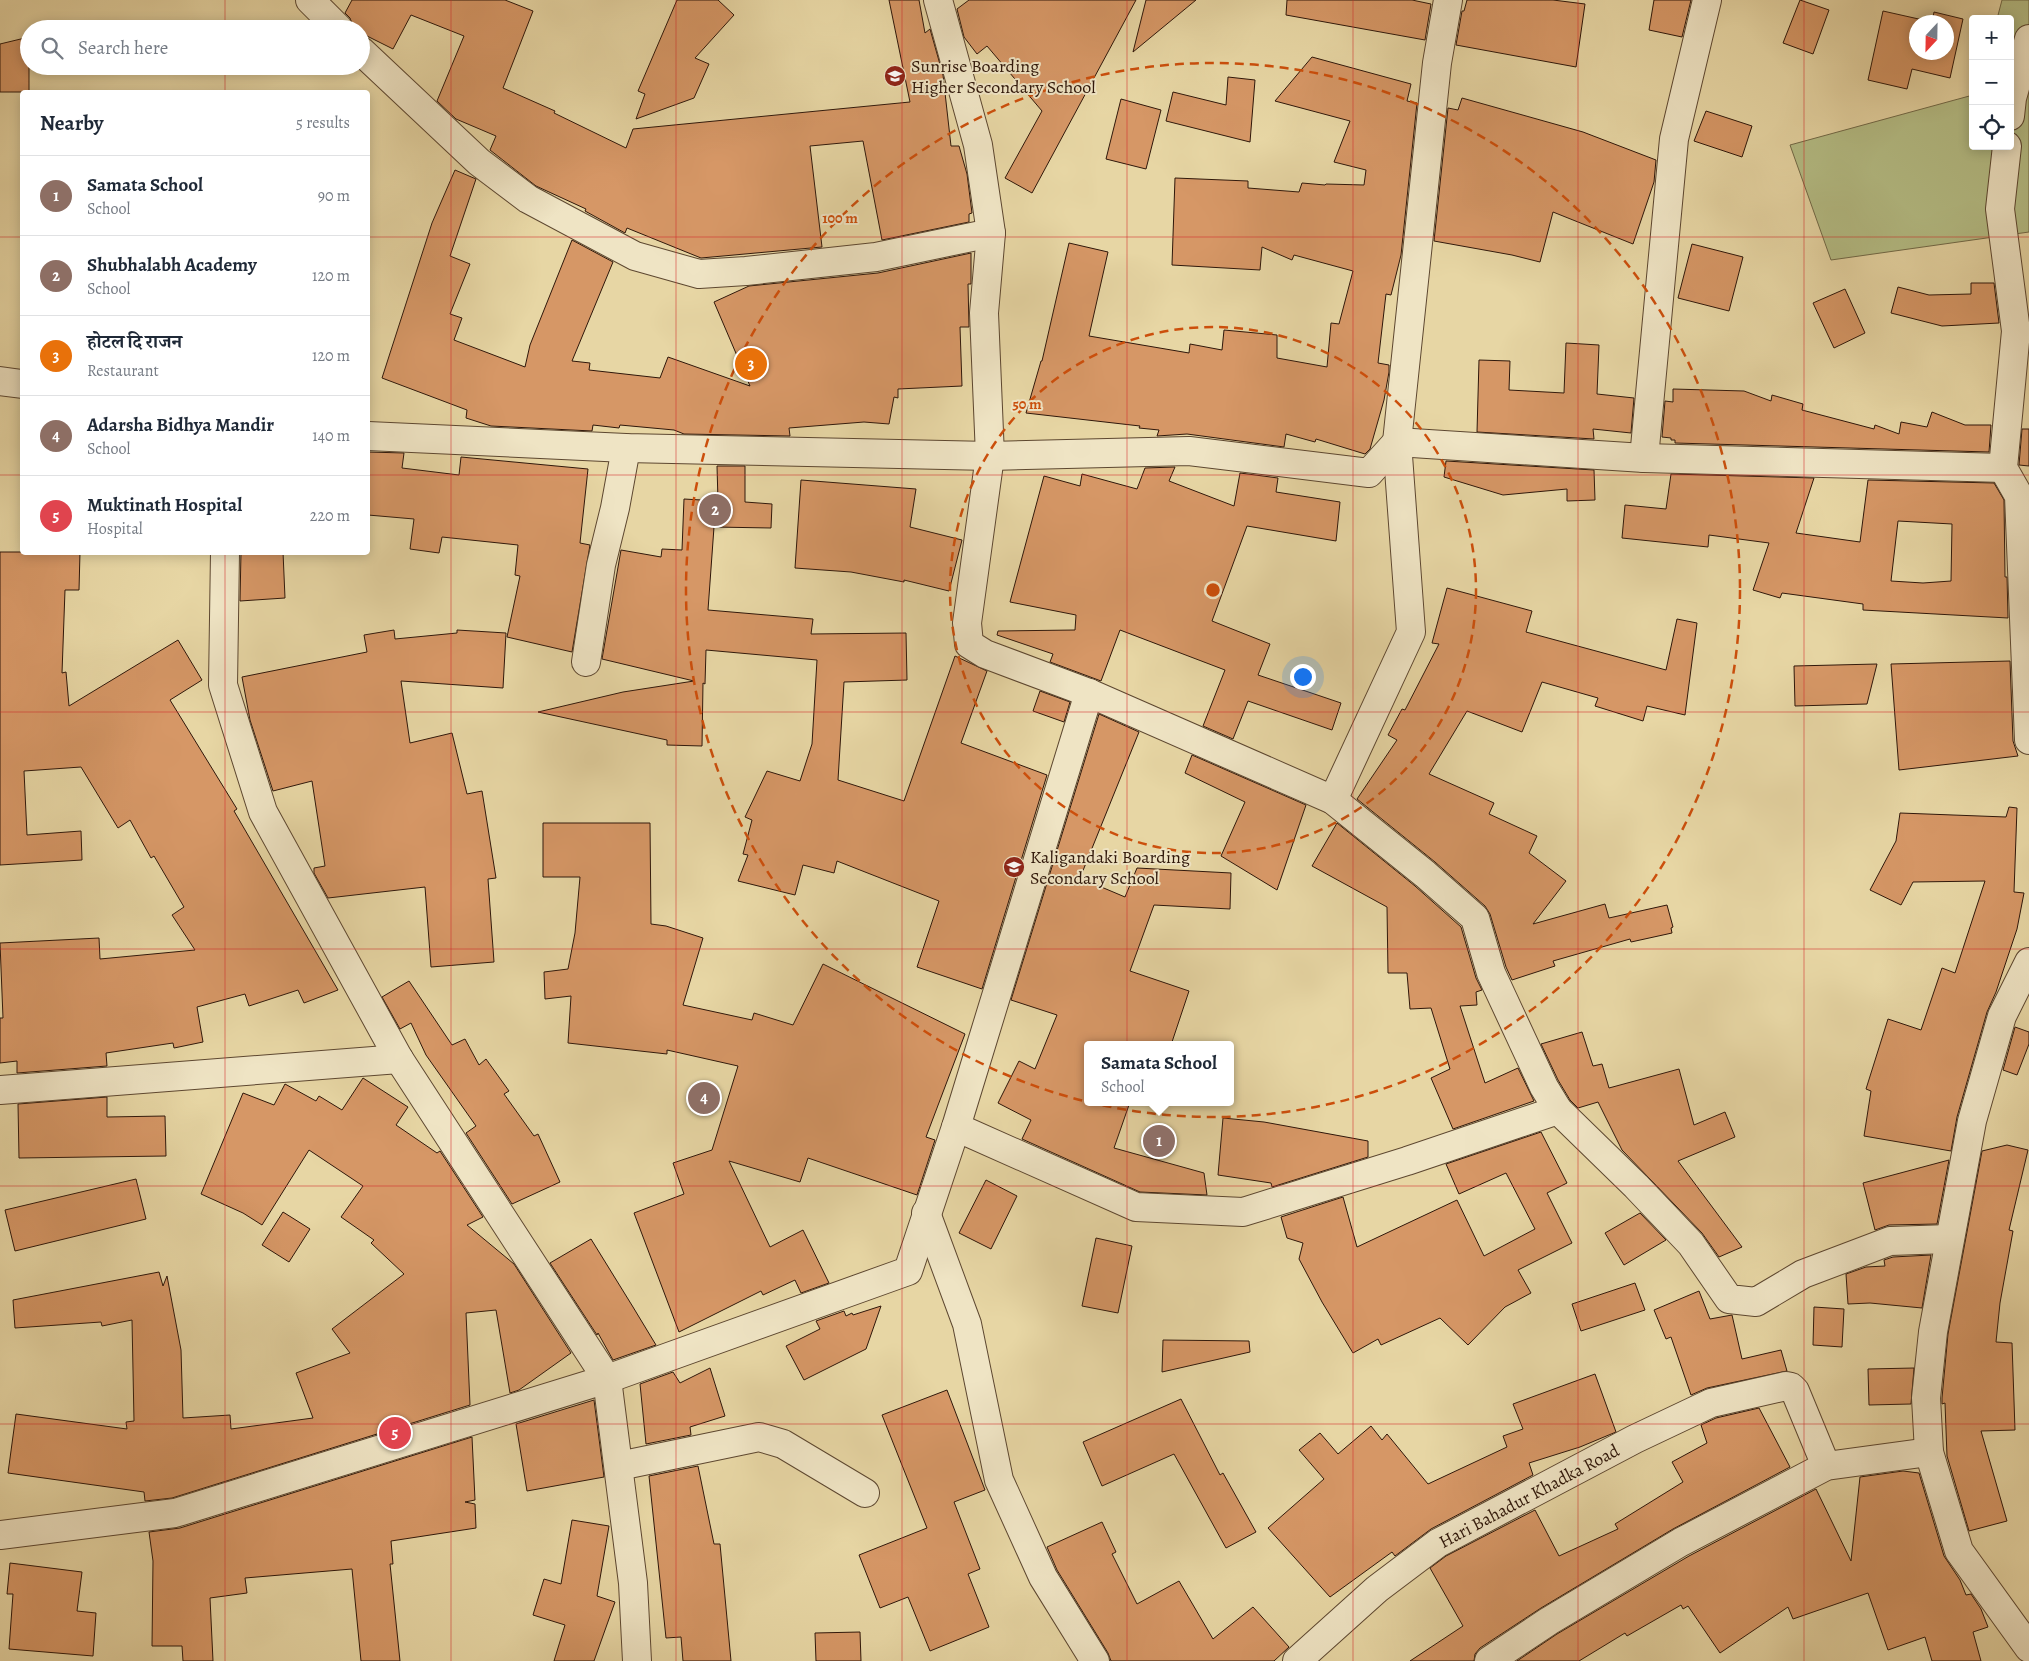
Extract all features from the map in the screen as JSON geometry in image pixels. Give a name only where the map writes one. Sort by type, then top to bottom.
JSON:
[{"type":"street","points":[[310,0],[330,20]]},
{"type":"street","points":[[938,0],[978,145],[991,233],[984,314],[990,456],[967,623],[969,644],[985,654],[1089,693],[1333,800],[1475,918],[1491,973],[1544,1087],[1558,1110],[1636,1186],[1691,1244],[1730,1298],[1756,1302],[1803,1274],[1890,1241],[1949,1239]]},
{"type":"street","points":[[1333,800],[1411,632],[1397,442],[1437,63],[1448,0]]},
{"type":"street","points":[[1644,458],[1674,139],[1707,0]]},
{"type":"street","points":[[2011,105],[2029,39]]},
{"type":"street","points":[[370,59],[479,162],[528,198],[635,256],[699,274],[746,271],[876,257],[991,233]]},
{"type":"street","points":[[2007,150],[2000,210],[2016,331],[2003,468],[2019,496],[2029,740]]},
{"type":"street","points":[[0,380],[20,384]]},
{"type":"street","points":[[370,436],[626,448],[990,456],[1189,451],[1370,473],[1397,442]]},
{"type":"street","points":[[1397,442],[1644,458],[2003,468]]},
{"type":"street","points":[[586,662],[601,565],[615,508],[626,448]]},
{"type":"street","points":[[225,555],[223,685],[262,812],[399,1059],[608,1379],[633,1583],[637,1661]]},
{"type":"street","points":[[0,1535],[175,1513],[608,1379],[908,1271],[956,1127],[1089,693]]},
{"type":"street","points":[[2029,962],[2002,1016],[1972,1121],[1933,1332],[1926,1398],[1929,1452],[1959,1550],[2029,1648]]},
{"type":"street","points":[[0,1090],[399,1059]]},
{"type":"street","points":[[956,1127],[1136,1206],[1243,1212],[1407,1161],[1558,1110]]},
{"type":"street","points":[[926,1213],[967,1324],[999,1480],[1043,1576],[1095,1661]]},
{"type":"street","name":"Hari Bahadur Khadka Road","points":[[1297,1661],[1377,1589],[1438,1543],[1636,1439],[1711,1403],[1786,1386],[1791,1387],[1795,1391],[1826,1466]]},
{"type":"street","points":[[619,1466],[759,1437],[783,1444],[865,1493]]},
{"type":"street","points":[[1489,1661],[1549,1620],[1681,1542],[1826,1466],[1929,1452]]},
{"type":"green space","points":[[2002,0],[2029,0],[2029,232],[1831,260],[1790,145],[1969,96],[1969,150],[2014,150],[2014,15],[1998,15]]},
{"type":"building","points":[[352,0],[505,0],[533,11],[503,88],[555,111],[554,113],[626,148],[633,129],[910,102],[889,0],[919,0],[925,33],[930,29],[943,75],[951,146],[959,146],[967,174],[972,213],[969,214],[969,222],[882,240],[863,141],[810,146],[822,247],[701,258],[627,228],[625,233],[585,211],[586,209],[536,186],[490,150],[496,136],[456,119],[437,101],[464,36],[411,15],[393,49],[370,38],[370,20],[351,20],[345,13]]},
{"type":"building","points":[[677,0],[718,0],[734,15],[695,58],[709,64],[694,98],[636,119],[645,94],[638,91]]},
{"type":"building","points":[[969,0],[1136,0],[1032,193],[1005,178],[1042,111],[987,46],[977,54],[964,37],[957,9]]},
{"type":"building","points":[[1146,0],[1196,0],[1133,52]]},
{"type":"building","points":[[1287,0],[1412,0],[1431,4],[1425,40],[1286,15]]},
{"type":"building","points":[[1467,0],[1553,0],[1585,4],[1576,67],[1456,45],[1462,11],[1464,11]]},
{"type":"building","points":[[1654,0],[1691,0],[1682,37],[1649,30]]},
{"type":"building","points":[[1800,0],[1829,10],[1813,54],[1783,43]]},
{"type":"building","points":[[1883,11],[1909,17],[1909,60],[1954,60],[1950,78],[1912,69],[1907,89],[1868,80]]},
{"type":"building","points":[[1934,12],[1946,15],[1933,15]]},
{"type":"building","points":[[1954,17],[1963,19],[1954,60]]},
{"type":"building","points":[[20,39],[20,75],[29,75],[29,90],[0,92],[0,44]]},
{"type":"building","points":[[1312,57],[1411,84],[1407,101],[1417,103],[1401,255],[1391,295],[1386,294],[1378,363],[1389,365],[1389,372],[1384,400],[1370,449],[1365,454],[1316,439],[1315,442],[1286,434],[1284,447],[1187,434],[1157,436],[1159,430],[1139,428],[1140,426],[1026,413],[1042,361],[1069,243],[1108,252],[1089,336],[1189,353],[1190,344],[1222,350],[1224,330],[1277,335],[1277,358],[1327,367],[1331,323],[1339,324],[1353,271],[1294,255],[1292,260],[1262,247],[1260,270],[1172,265],[1175,178],[1248,181],[1248,188],[1299,192],[1302,183],[1364,185],[1366,170],[1334,162],[1350,121],[1275,101]]},
{"type":"building","points":[[1228,77],[1255,80],[1250,142],[1166,121],[1173,92],[1226,105]]},
{"type":"building","points":[[1462,98],[1583,132],[1656,160],[1654,182],[1633,244],[1553,212],[1540,262],[1434,241],[1448,108],[1458,110]]},
{"type":"building","points":[[1121,99],[1161,110],[1146,169],[1106,159]]},
{"type":"building","points":[[1706,111],[1752,126],[1742,157],[1694,141]]},
{"type":"building","points":[[455,170],[476,179],[450,256],[470,264],[450,314],[462,318],[454,340],[525,367],[530,345],[572,240],[613,262],[572,361],[590,363],[589,370],[660,378],[668,357],[750,386],[714,302],[749,286],[878,273],[971,253],[971,284],[968,284],[969,327],[960,327],[962,386],[898,389],[898,398],[894,397],[889,424],[864,422],[789,428],[790,436],[684,434],[674,430],[620,425],[619,428],[593,425],[592,431],[491,426],[466,418],[467,410],[382,378],[432,223]]},
{"type":"building","points":[[1692,244],[1743,257],[1729,311],[1678,298]]},
{"type":"building","points":[[1971,283],[1994,283],[1999,323],[1942,326],[1891,313],[1898,287],[1929,295],[1971,294]]},
{"type":"building","points":[[1845,289],[1865,333],[1834,348],[1813,303]]},
{"type":"building","points":[[1566,343],[1599,345],[1597,394],[1634,398],[1631,433],[1593,429],[1594,439],[1477,432],[1479,360],[1510,361],[1509,390],[1564,393]]},
{"type":"building","points":[[1673,389],[1744,391],[1771,401],[1772,395],[1803,404],[1802,410],[1874,429],[1875,425],[1899,434],[1901,422],[1927,427],[1932,412],[1965,425],[1991,425],[1989,452],[1675,443],[1675,440],[1671,440],[1671,438],[1662,437],[1665,401],[1673,402]]},
{"type":"building","points":[[2022,429],[2029,429],[2029,466],[2019,465]]},
{"type":"building","points":[[370,452],[404,453],[402,468],[459,475],[461,457],[588,469],[580,543],[590,545],[572,652],[507,637],[520,576],[515,575],[518,545],[442,537],[439,553],[410,549],[414,519],[370,515]]},
{"type":"building","points":[[1446,461],[1594,470],[1595,500],[1567,501],[1567,489],[1503,495],[1444,477]]},
{"type":"building","points":[[717,466],[745,466],[745,502],[772,504],[771,528],[714,527],[708,610],[813,619],[811,634],[906,633],[907,680],[844,682],[838,780],[904,801],[955,656],[987,671],[961,743],[1047,775],[982,989],[917,967],[939,901],[837,861],[834,873],[803,865],[795,895],[738,881],[748,855],[743,854],[752,820],[745,817],[767,771],[800,781],[812,744],[817,660],[706,650],[705,684],[703,683],[702,746],[667,745],[667,740],[538,712],[623,692],[694,681],[602,659],[621,550],[661,557],[662,549],[682,550],[684,499],[718,501]]},
{"type":"building","points":[[1175,467],[1169,481],[1234,506],[1240,473],[1278,478],[1276,492],[1340,502],[1336,541],[1247,526],[1212,621],[1270,644],[1258,675],[1341,703],[1332,730],[1248,701],[1233,739],[1203,726],[1225,670],[1120,630],[1101,681],[1050,662],[1053,654],[997,635],[998,631],[1075,630],[1076,615],[1010,602],[1044,476],[1080,486],[1082,474],[1137,489],[1145,468]]},
{"type":"building","points":[[1671,474],[1814,478],[1796,533],[1860,542],[1868,480],[1994,483],[2004,500],[2005,577],[2007,577],[2008,618],[1863,610],[1863,604],[1782,593],[1780,598],[1753,590],[1769,543],[1709,535],[1708,547],[1622,538],[1625,505],[1666,509]],"holes":[[[1898,521],[1952,524],[1951,581],[1923,583],[1891,581]]]},
{"type":"building","points":[[801,480],[916,489],[910,527],[962,540],[949,591],[904,580],[904,582],[851,572],[795,568]]},
{"type":"building","points":[[0,552],[20,552],[20,555],[80,555],[79,590],[65,590],[62,673],[66,672],[69,706],[178,640],[202,680],[170,700],[237,809],[234,811],[338,990],[304,1003],[298,990],[249,1006],[245,994],[197,1007],[203,1042],[174,1048],[173,1043],[106,1053],[107,1066],[17,1073],[17,1061],[0,1063],[0,1018],[3,1018],[0,943],[99,938],[100,959],[195,950],[172,915],[184,907],[154,856],[151,858],[130,820],[118,828],[81,767],[24,771],[27,835],[81,831],[82,860],[0,865]]},
{"type":"building","points":[[241,555],[283,555],[285,598],[240,601]]},
{"type":"building","points":[[1447,588],[1532,611],[1526,632],[1666,670],[1677,619],[1697,623],[1685,715],[1647,706],[1643,721],[1595,706],[1598,698],[1542,682],[1522,732],[1467,711],[1429,774],[1494,803],[1489,814],[1537,836],[1529,853],[1566,881],[1533,924],[1605,904],[1609,918],[1667,905],[1673,927],[1671,928],[1672,933],[1631,942],[1630,939],[1553,961],[1555,966],[1512,980],[1506,967],[1490,914],[1485,906],[1435,862],[1357,799],[1397,740],[1388,735],[1402,709],[1405,710],[1439,644],[1432,643]]},
{"type":"building","points":[[394,630],[395,639],[457,633],[457,630],[506,633],[503,688],[401,681],[410,743],[452,733],[467,794],[482,791],[496,878],[488,879],[494,962],[431,967],[425,887],[328,898],[314,873],[314,868],[325,866],[312,781],[273,791],[250,720],[242,677],[367,652],[364,635]]},
{"type":"building","points":[[2010,661],[2013,741],[2018,756],[1899,770],[1891,664]]},
{"type":"building","points":[[1877,664],[1867,704],[1795,706],[1794,666]]},
{"type":"building","points":[[1040,691],[1070,702],[1064,722],[1033,711]]},
{"type":"building","points":[[1099,714],[1139,732],[1080,878],[1125,897],[1137,868],[1231,873],[1230,909],[1154,905],[1130,971],[1189,991],[1172,1041],[1084,1041],[1084,1106],[1129,1106],[1114,1148],[1204,1173],[1207,1195],[1140,1192],[1022,1139],[1031,1120],[998,1103],[1019,1061],[1035,1069],[1057,1015],[1011,1000]]},
{"type":"building","points":[[1192,755],[1306,805],[1277,890],[1221,856],[1245,802],[1185,773]]},
{"type":"building","points":[[2009,807],[2017,808],[2014,892],[2024,893],[2017,929],[1996,992],[1987,1012],[1957,1117],[1951,1151],[1864,1136],[1871,1091],[1866,1089],[1888,1019],[1921,1030],[1942,968],[1955,973],[1985,881],[1913,882],[1901,905],[1870,890],[1896,841],[1900,813],[2006,817]]},
{"type":"building","points":[[543,823],[650,823],[651,924],[666,926],[703,938],[683,1005],[752,1020],[754,1013],[793,1025],[823,964],[965,1034],[926,1137],[935,1140],[917,1195],[808,1158],[800,1182],[729,1161],[770,1247],[803,1230],[829,1283],[801,1293],[795,1280],[763,1295],[761,1291],[679,1332],[634,1213],[684,1194],[673,1163],[712,1150],[738,1066],[667,1050],[667,1054],[568,1043],[571,996],[545,999],[544,972],[568,969],[575,933],[580,877],[543,877]]},
{"type":"building","points":[[1337,823],[1415,886],[1461,927],[1476,978],[1482,990],[1476,992],[1477,1005],[1460,1006],[1485,1083],[1518,1068],[1534,1101],[1453,1129],[1431,1078],[1450,1069],[1431,1008],[1410,1009],[1407,973],[1388,973],[1387,907],[1312,866]]},
{"type":"building","points":[[409,981],[452,1045],[465,1039],[479,1065],[486,1059],[509,1091],[504,1094],[534,1136],[538,1134],[560,1182],[512,1204],[466,1133],[476,1126],[426,1055],[411,1023],[400,1029],[382,997]]},
{"type":"building","points":[[2015,1027],[2029,1032],[2029,1044],[2017,1075],[2003,1070]]},
{"type":"building","points":[[1582,1032],[1593,1066],[1602,1064],[1609,1088],[1679,1069],[1694,1125],[1725,1112],[1735,1137],[1678,1161],[1742,1247],[1719,1257],[1702,1233],[1622,1150],[1598,1102],[1578,1108],[1570,1100],[1541,1044]]},
{"type":"building","points":[[363,1078],[408,1107],[396,1125],[437,1153],[440,1151],[483,1217],[467,1225],[514,1264],[571,1353],[519,1390],[510,1393],[496,1310],[466,1313],[470,1405],[172,1498],[145,1501],[144,1492],[8,1473],[16,1414],[127,1429],[126,1422],[134,1421],[132,1320],[102,1326],[101,1322],[15,1328],[13,1300],[159,1272],[163,1286],[167,1276],[181,1350],[183,1418],[230,1415],[231,1429],[313,1418],[296,1373],[350,1353],[332,1329],[404,1274],[371,1243],[374,1240],[341,1217],[363,1186],[309,1150],[262,1225],[243,1213],[201,1194],[243,1093],[274,1105],[285,1084],[316,1101],[319,1096],[342,1110]]},
{"type":"building","points":[[107,1097],[107,1117],[165,1116],[166,1156],[19,1158],[18,1104]]},
{"type":"building","points":[[1223,1118],[1264,1122],[1368,1141],[1368,1157],[1272,1187],[1271,1183],[1218,1175]]},
{"type":"building","points":[[1541,1132],[1567,1183],[1547,1193],[1572,1243],[1518,1270],[1531,1293],[1505,1307],[1468,1345],[1440,1318],[1381,1345],[1378,1339],[1353,1353],[1299,1259],[1303,1243],[1287,1238],[1281,1217],[1343,1197],[1357,1247],[1457,1200],[1484,1256],[1535,1229],[1506,1173],[1459,1194],[1446,1164]]},
{"type":"building","points":[[2007,1145],[2028,1150],[2009,1230],[2013,1231],[2000,1303],[1996,1342],[2012,1343],[2015,1430],[1981,1431],[2007,1521],[1969,1531],[1947,1456],[1945,1403],[1942,1404],[1942,1398],[1948,1334],[1982,1151]]},
{"type":"building","points":[[1949,1160],[1937,1224],[1889,1225],[1875,1230],[1863,1183]]},
{"type":"building","points":[[136,1179],[146,1219],[15,1251],[5,1210]]},
{"type":"building","points":[[986,1180],[1017,1196],[991,1249],[959,1233]]},
{"type":"building","points":[[283,1212],[310,1229],[289,1262],[262,1245]]},
{"type":"building","points":[[1640,1213],[1666,1240],[1624,1265],[1605,1233]]},
{"type":"building","points":[[1096,1238],[1132,1246],[1118,1313],[1082,1306]]},
{"type":"building","points":[[591,1239],[656,1345],[613,1360],[598,1333],[597,1335],[550,1263]]},
{"type":"building","points":[[1931,1255],[1922,1308],[1870,1303],[1848,1304],[1846,1274],[1866,1267],[1885,1266],[1884,1260],[1893,1257]]},
{"type":"building","points":[[1635,1283],[1645,1310],[1581,1331],[1572,1304]]},
{"type":"building","points":[[1699,1291],[1710,1319],[1732,1315],[1742,1359],[1781,1350],[1787,1371],[1707,1388],[1691,1395],[1671,1337],[1666,1339],[1654,1310]]},
{"type":"building","points":[[881,1306],[866,1349],[804,1380],[786,1346],[820,1329],[816,1321],[844,1311],[846,1316]]},
{"type":"building","points":[[1814,1307],[1844,1309],[1842,1347],[1813,1345]]},
{"type":"building","points":[[1163,1340],[1249,1341],[1250,1352],[1162,1372]]},
{"type":"building","points":[[710,1368],[725,1416],[690,1427],[691,1435],[646,1444],[640,1384],[673,1372],[680,1383]]},
{"type":"building","points":[[1914,1368],[1911,1404],[1869,1405],[1868,1369]]},
{"type":"building","points":[[1595,1374],[1616,1432],[1580,1447],[1529,1463],[1533,1475],[1431,1529],[1395,1556],[1392,1552],[1330,1597],[1268,1528],[1324,1479],[1299,1450],[1320,1433],[1338,1454],[1371,1426],[1382,1440],[1387,1434],[1428,1484],[1507,1447],[1503,1436],[1523,1429],[1513,1404]]},
{"type":"building","points":[[947,1390],[985,1490],[954,1502],[980,1569],[968,1574],[989,1627],[930,1651],[908,1597],[880,1608],[859,1555],[927,1528],[882,1415]]},
{"type":"building","points":[[1181,1399],[1220,1475],[1223,1473],[1256,1532],[1226,1548],[1174,1454],[1102,1486],[1083,1442]]},
{"type":"building","points":[[594,1400],[604,1477],[527,1491],[516,1424]]},
{"type":"building","points":[[1759,1408],[1790,1467],[1673,1529],[1541,1608],[1480,1648],[1475,1654],[1474,1661],[1410,1661],[1463,1626],[1430,1568],[1446,1556],[1535,1510],[1559,1556],[1618,1529],[1615,1524],[1683,1482],[1672,1462],[1707,1443],[1701,1425],[1716,1418]]},
{"type":"building","points":[[472,1437],[475,1500],[465,1502],[475,1504],[476,1528],[391,1541],[393,1564],[390,1564],[400,1661],[361,1661],[352,1569],[245,1578],[247,1593],[210,1598],[213,1661],[183,1661],[182,1646],[152,1646],[153,1561],[149,1532],[180,1528]]},
{"type":"building","points":[[698,1466],[714,1544],[720,1544],[731,1661],[683,1661],[681,1637],[666,1638],[649,1476]]},
{"type":"building","points":[[1903,1471],[1919,1473],[1944,1556],[1960,1580],[1966,1595],[1971,1594],[1981,1609],[1988,1627],[1973,1632],[1981,1661],[1932,1661],[1925,1637],[1888,1650],[1868,1593],[1793,1619],[1788,1607],[1720,1653],[1688,1606],[1683,1609],[1681,1605],[1627,1636],[1625,1633],[1579,1661],[1517,1661],[1557,1634],[1689,1556],[1816,1489],[1851,1561],[1860,1477]]},
{"type":"building","points":[[572,1520],[609,1526],[597,1596],[615,1602],[594,1661],[554,1661],[565,1625],[533,1615],[544,1579],[561,1584]]},
{"type":"building","points":[[1102,1522],[1116,1552],[1112,1554],[1137,1604],[1179,1581],[1213,1639],[1253,1607],[1289,1647],[1274,1661],[1111,1661],[1108,1653],[1057,1570],[1047,1547]]},
{"type":"building","points":[[10,1563],[82,1572],[77,1611],[96,1613],[93,1656],[9,1649],[13,1594],[7,1594]]},
{"type":"building","points":[[860,1632],[861,1661],[816,1661],[815,1633]]},
{"type":"place","name":"Sunrise Boarding Higher Secondary School","points":[[895,76]]},
{"type":"place","name":"होटल दि राजन","points":[[751,364]]},
{"type":"place","name":"Shubhalabh Academy","points":[[715,510]]},
{"type":"place","name":"Kaligandaki Boarding Secondary School","points":[[1014,867]]},
{"type":"place","name":"Adarsha Bidhya Mandir","points":[[704,1098]]},
{"type":"place","name":"Samata School","points":[[1159,1141]]},
{"type":"place","name":"Muktinath Hospital","points":[[395,1433]]}]
